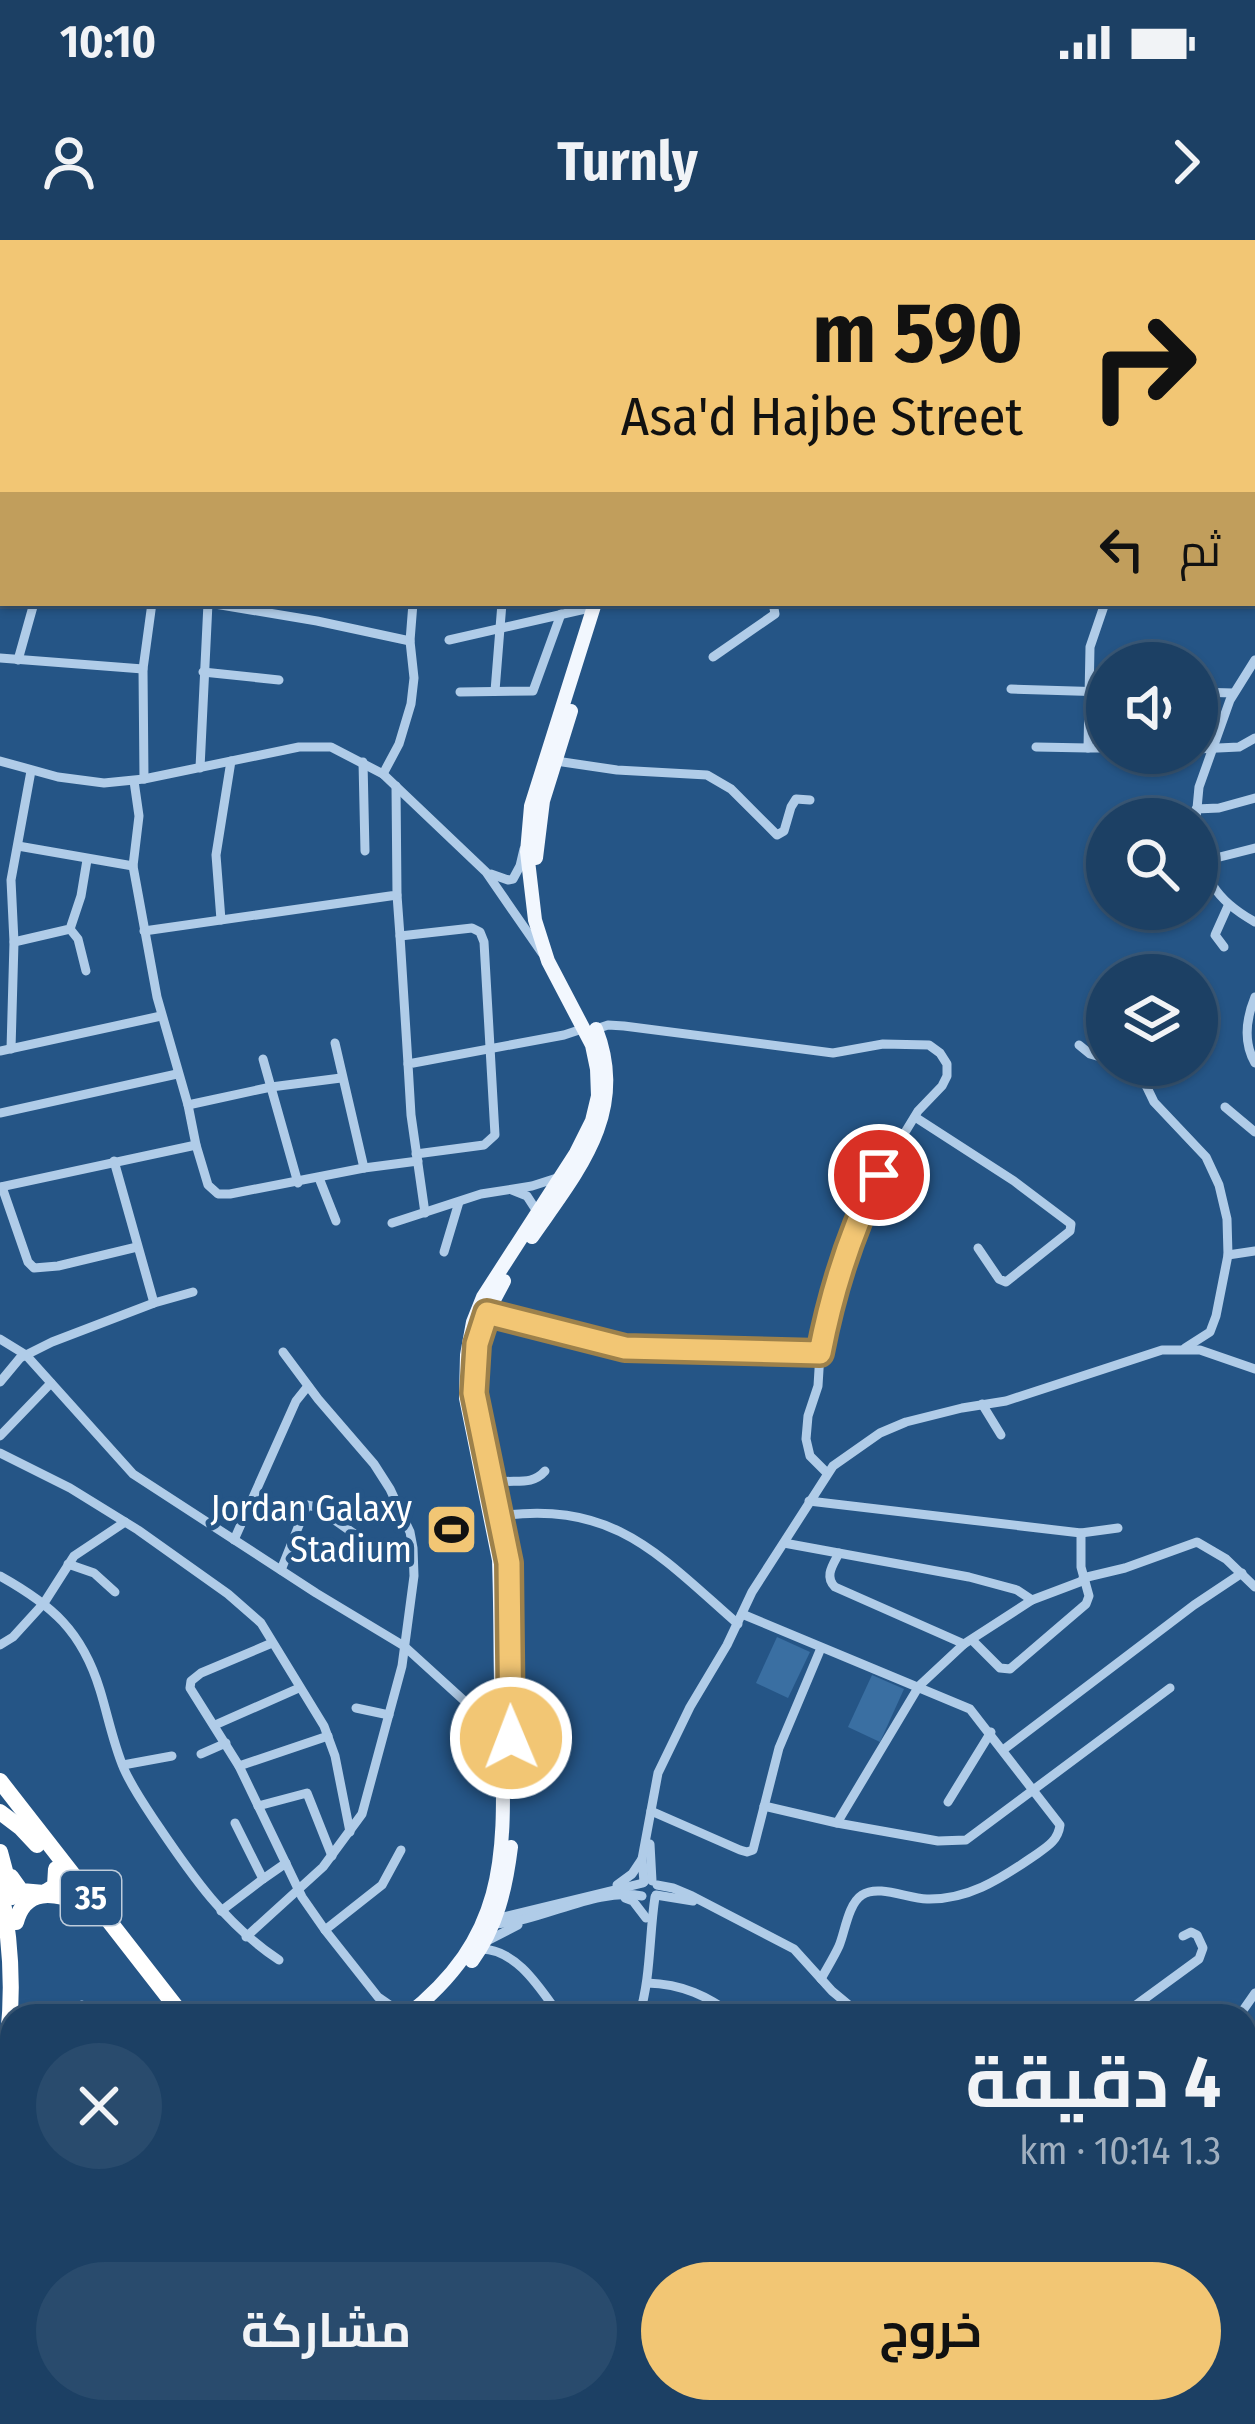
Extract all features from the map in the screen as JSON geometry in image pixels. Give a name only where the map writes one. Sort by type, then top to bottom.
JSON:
[{"type":"highway","name":"35","points":[[0,1781],[174,2004]]},
{"type":"highway","name":"35","points":[[0,1812],[26,1832],[161,2004]]},
{"type":"highway","points":[[2,1857],[16,1886],[32,1894],[53,1888],[56,1869]]},
{"type":"highway","points":[[2,1857],[12,2004]]},
{"type":"highway","points":[[0,1887],[20,1977],[19,2004]]},
{"type":"highway","points":[[7,1921],[31,1899],[59,1896],[82,1902]]},
{"type":"main road","points":[[429,2004],[450,1987],[483,1946],[503,1892],[512,1838],[501,1687],[499,1560],[466,1398],[470,1337],[477,1309],[584,1160],[604,1112],[607,1069],[555,954],[538,891],[542,801],[597,606]]},
{"type":"main road","points":[[425,2004],[492,1922],[502,1844],[510,1575],[474,1393],[477,1344],[487,1313],[538,1213],[586,1134],[598,1096],[591,1028],[548,961],[532,904],[527,863],[527,832],[536,790],[597,606]]},
{"type":"street","points":[[18,660],[33,606]]},
{"type":"street","points":[[152,606],[143,668],[133,866],[161,1016],[208,1185],[218,1194],[298,1183],[484,1145],[493,1139],[492,1049],[480,932],[467,927],[400,936]]},
{"type":"street","points":[[200,768],[209,606]]},
{"type":"street","points":[[216,606],[410,641]]},
{"type":"street","points":[[383,774],[412,704],[412,606]]},
{"type":"street","points":[[495,691],[502,606]]},
{"type":"street","points":[[449,640],[591,606]]},
{"type":"street","points":[[713,657],[775,614],[774,606]]},
{"type":"street","points":[[1092,642],[1104,606]]},
{"type":"street","points":[[460,692],[535,690],[561,614]]},
{"type":"street","points":[[0,658],[143,668]]},
{"type":"street","points":[[1218,739],[1233,693],[1255,660]]},
{"type":"street","points":[[203,672],[279,680]]},
{"type":"street","points":[[1012,689],[1086,691]]},
{"type":"street","points":[[1218,693],[1233,693]]},
{"type":"street","points":[[1218,748],[1239,747],[1255,738]]},
{"type":"street","points":[[0,761],[96,783],[139,780],[299,747],[340,750],[383,774],[486,872],[548,961]]},
{"type":"street","points":[[1036,747],[1086,748]]},
{"type":"street","points":[[221,920],[216,855],[232,761]]},
{"type":"street","points":[[556,761],[707,775],[731,789],[777,836],[784,831],[796,799],[810,800]]},
{"type":"street","points":[[364,762],[365,851]]},
{"type":"street","points":[[32,771],[18,846],[6,878],[14,942],[5,1050],[161,1016]]},
{"type":"street","points":[[396,786],[407,1064],[425,1213]]},
{"type":"street","points":[[1218,808],[1255,798]]},
{"type":"street","points":[[486,872],[513,878],[527,832]]},
{"type":"street","points":[[18,846],[133,866]]},
{"type":"street","points":[[1218,857],[1255,848]]},
{"type":"street","points":[[70,929],[88,860]]},
{"type":"street","points":[[1218,893],[1228,906],[1255,922]]},
{"type":"street","points":[[144,931],[397,895]]},
{"type":"street","points":[[1224,947],[1215,935],[1228,906]]},
{"type":"street","points":[[1239,913],[1255,907]]},
{"type":"street","points":[[14,942],[70,929]]},
{"type":"street","points":[[70,929],[78,939],[86,971]]},
{"type":"street","points":[[0,970],[13,968]]},
{"type":"street","points":[[1255,997],[1246,1026],[1255,1063]]},
{"type":"street","points":[[407,1064],[608,1025],[832,1053],[883,1044],[937,1049],[947,1076],[879,1175],[856,1222],[830,1306],[819,1384],[808,1416],[807,1447],[827,1473]]},
{"type":"street","points":[[335,1043],[364,1168]]},
{"type":"street","points":[[1079,1045],[1086,1051]]},
{"type":"street","points":[[263,1059],[298,1183]]},
{"type":"street","points":[[0,1113],[177,1074]]},
{"type":"street","points":[[188,1105],[341,1078]]},
{"type":"street","points":[[1146,1086],[1154,1102],[1206,1157],[1220,1185],[1227,1219],[1228,1255],[1216,1316],[1210,1332],[1185,1348]]},
{"type":"street","points":[[1225,1106],[1255,1132]]},
{"type":"street","points":[[917,1114],[1069,1219],[1072,1226],[1006,1282],[978,1248]]},
{"type":"street","points":[[137,1247],[34,1268],[1,1187],[196,1144]]},
{"type":"street","points":[[115,1161],[154,1303]]},
{"type":"street","points":[[392,1223],[560,1176]]},
{"type":"street","points":[[319,1178],[336,1221]]},
{"type":"street","points":[[507,1188],[525,1195],[538,1213]]},
{"type":"street","points":[[444,1252],[459,1202]]},
{"type":"street","points":[[1228,1255],[1255,1251]]},
{"type":"street","points":[[0,1382],[26,1354],[193,1292]]},
{"type":"street","points":[[487,1313],[625,1348],[820,1353]]},
{"type":"street","points":[[0,1339],[26,1354],[133,1474],[404,1646],[506,1735]]},
{"type":"street","points":[[642,2004],[649,1935],[647,1838],[658,1773],[752,1592],[827,1473],[892,1427],[1006,1401],[1162,1350],[1215,1353],[1255,1369]]},
{"type":"street","points":[[246,1937],[332,1856],[362,1814],[389,1715],[414,1576],[410,1532],[399,1505],[374,1464],[283,1352]]},
{"type":"street","points":[[0,1436],[51,1383]]},
{"type":"street","points":[[234,1540],[296,1401],[308,1386]]},
{"type":"street","points":[[982,1404],[1001,1435]]},
{"type":"street","points":[[0,1454],[50,1477],[125,1522],[238,1602],[266,1630],[328,1736],[350,1832]]},
{"type":"street","points":[[492,1484],[530,1481],[545,1471]]},
{"type":"street","points":[[808,1501],[1081,1533],[1118,1528]]},
{"type":"street","points":[[281,1570],[307,1505],[356,1535]]},
{"type":"street","points":[[500,1516],[574,1515],[620,1530],[740,1619],[970,1709],[1060,1825],[1054,1841],[992,1884],[965,1894],[929,1899],[882,1892],[862,1895],[821,1979]]},
{"type":"street","points":[[0,1645],[44,1604],[77,1553],[125,1522]]},
{"type":"street","points":[[839,1552],[829,1574],[835,1588],[968,1642],[1000,1668],[1010,1669],[1086,1604],[1081,1533]]},
{"type":"street","points":[[837,1823],[919,1686],[968,1642],[1032,1600],[1193,1542],[1206,1545],[1255,1587]]},
{"type":"street","points":[[784,1543],[984,1580],[1032,1600]]},
{"type":"street","points":[[68,1564],[94,1573],[116,1592]]},
{"type":"street","points":[[1003,1750],[1242,1574]]},
{"type":"street","points":[[0,1576],[68,1625],[87,1654],[123,1765],[141,1800],[221,1911],[246,1937],[279,1960]]},
{"type":"street","points":[[272,1642],[201,1673],[191,1681],[191,1691],[239,1766],[298,1890],[325,1930],[388,2004]]},
{"type":"street","points":[[651,1810],[747,1852],[756,1845],[779,1748],[821,1648]]},
{"type":"street","points":[[467,1701],[487,1706],[501,1687]]},
{"type":"street","points":[[215,1725],[299,1688]]},
{"type":"street","points":[[764,1806],[938,1840],[970,1838],[1170,1688]]},
{"type":"street","points":[[356,1708],[389,1715]]},
{"type":"street","points":[[481,1716],[504,1780]]},
{"type":"street","points":[[948,1802],[991,1732]]},
{"type":"street","points":[[239,1766],[328,1736]]},
{"type":"street","points":[[201,1754],[226,1743]]},
{"type":"street","points":[[123,1765],[172,1756]]},
{"type":"street","points":[[258,1806],[307,1793],[332,1856]]},
{"type":"street","points":[[235,1823],[263,1879]]},
{"type":"street","points":[[325,1930],[382,1885],[401,1850]]},
{"type":"street","points":[[614,1891],[646,1860]]},
{"type":"street","points":[[646,1860],[676,1893]]},
{"type":"street","points":[[221,1911],[286,1863]]},
{"type":"street","points":[[551,2004],[510,1958],[492,1922],[614,1891],[649,1890],[676,1893],[704,1904],[794,1948],[846,2004]]},
{"type":"street","points":[[614,1891],[633,1901],[649,1918]]},
{"type":"street","points":[[503,1892],[508,1906],[526,1916]]},
{"type":"street","points":[[649,1918],[676,1893]]},
{"type":"street","points":[[1137,2004],[1199,1959],[1203,1948],[1198,1935],[1183,1936]]},
{"type":"street","points":[[483,1946],[510,1958]]},
{"type":"street","points":[[647,1983],[690,1989],[718,2004]]},
{"type":"shaded area","points":[[777,1637],[810,1652],[788,1698],[756,1683]]},
{"type":"shaded area","points":[[872,1675],[904,1689],[880,1742],[848,1727]]},
{"type":"place","name":"Jordan Galaxy Stadium","points":[[451,1530]]},
{"type":"route","points":[[511,1738],[509,1563],[474,1393],[477,1344],[487,1313],[625,1348],[820,1353],[856,1222],[879,1175]]}]
